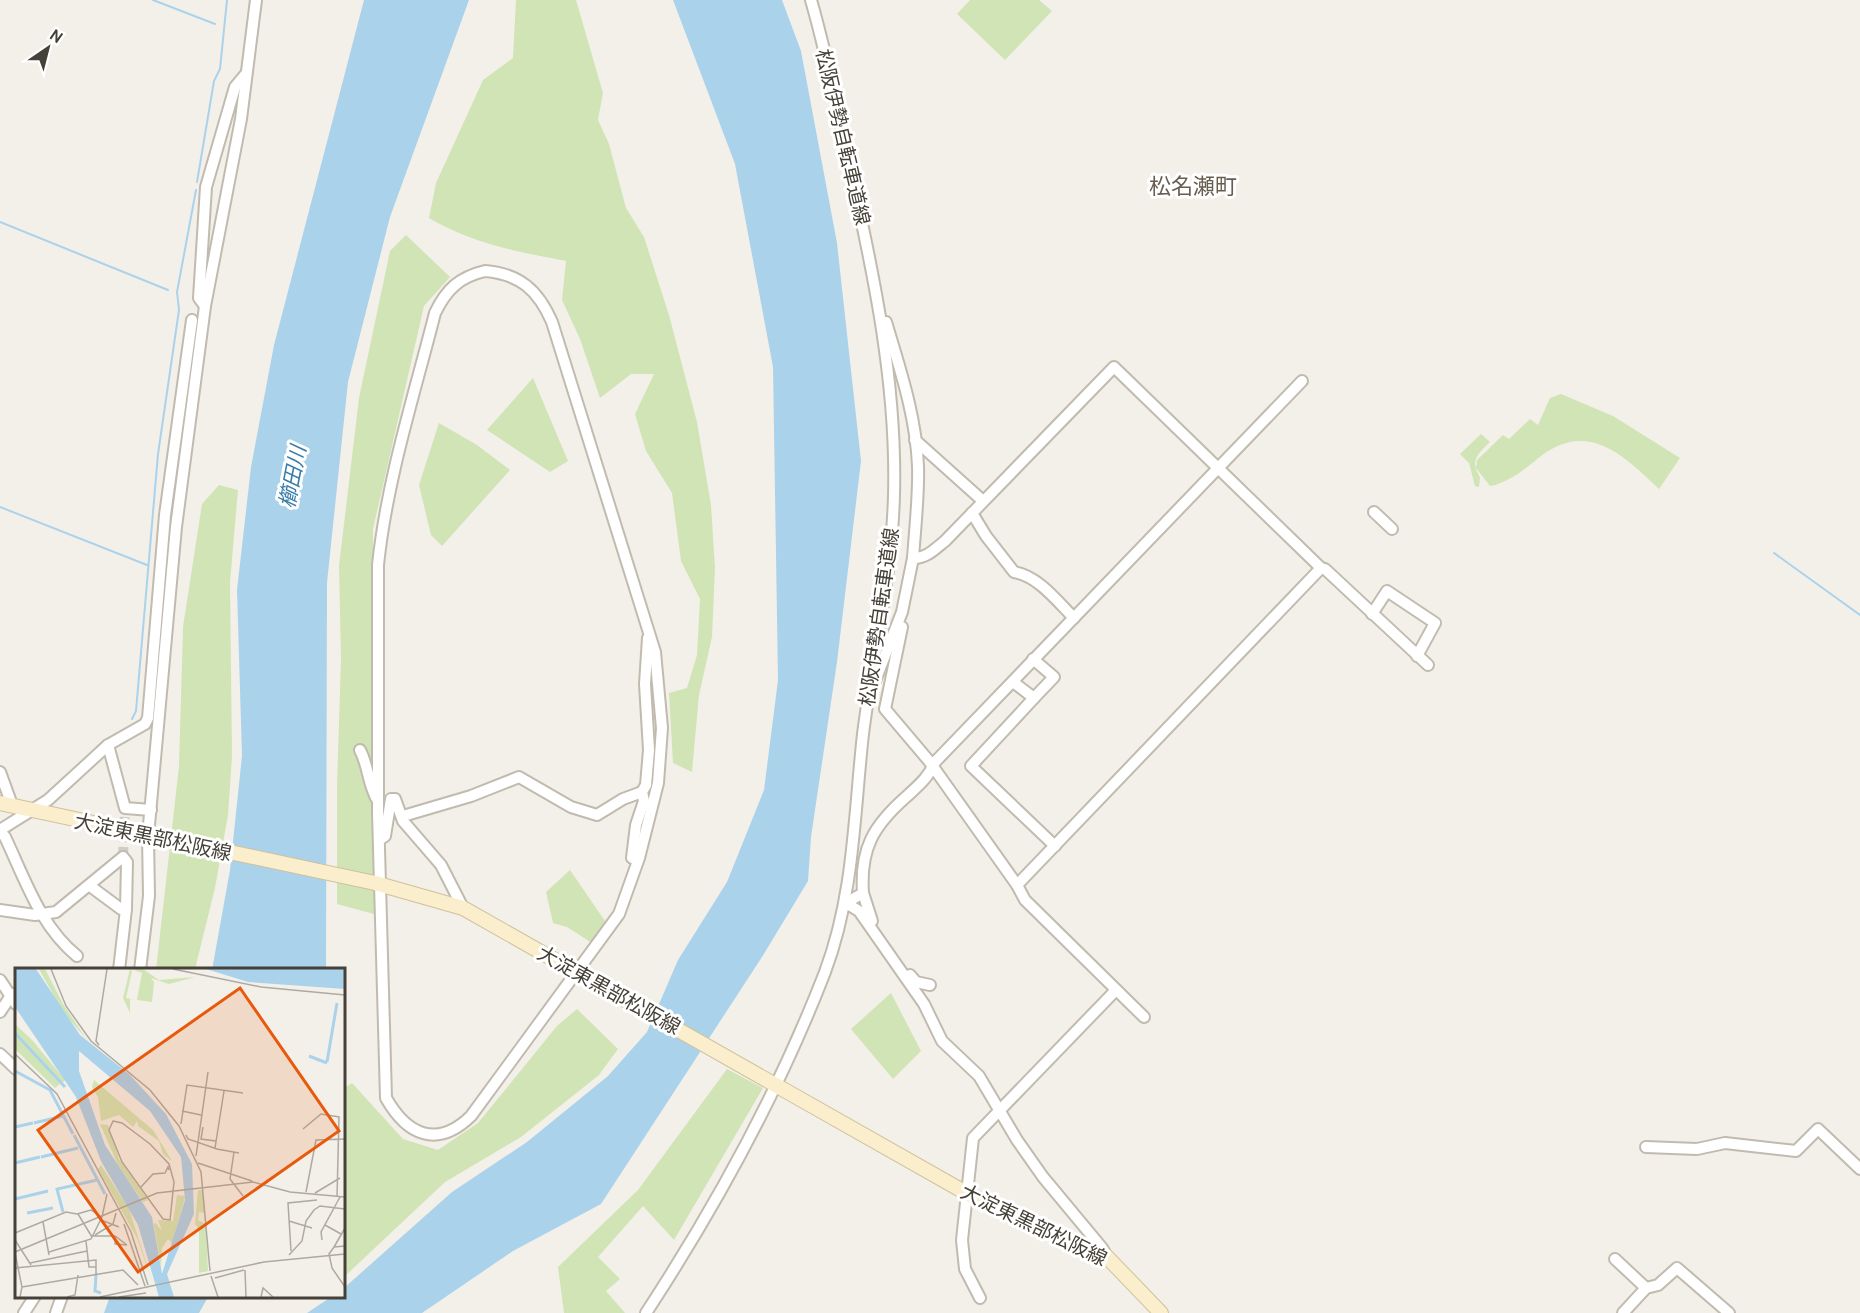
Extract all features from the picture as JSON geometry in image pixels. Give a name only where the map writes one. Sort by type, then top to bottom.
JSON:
[{"type":"main road","name":"大淀東黒部松阪線","points":[[6,804],[30,811],[379,884],[464,908],[968,1194],[1107,1257],[1161,1313]]},
{"type":"street","points":[[141,968],[149,896],[151,810],[176,527],[205,306],[241,119],[256,0]]},
{"type":"street","name":"松阪伊勢自転車道線","points":[[646,1313],[684,1252],[773,1083],[825,970],[846,903],[870,684],[887,588],[894,493],[890,387],[867,242],[811,0]]},
{"type":"street","points":[[205,306],[199,298],[206,186],[235,87],[246,75]]},
{"type":"street","points":[[485,271],[498,272],[524,281],[543,302],[552,322],[650,635],[655,652],[662,728],[658,783],[630,886],[619,914],[580,973],[464,1123],[455,1130],[427,1135],[411,1129],[397,1117],[386,1098],[379,884],[381,839],[378,802],[378,565],[394,466],[435,313],[442,298],[457,281],[485,271]]},
{"type":"street","points":[[870,684],[875,682],[902,612],[913,558],[918,467],[915,440],[899,366],[884,318],[878,310]]},
{"type":"street","points":[[77,956],[61,943],[42,914],[0,831],[48,800],[108,745],[145,724],[148,718],[165,515],[192,320]]},
{"type":"street","points":[[913,558],[918,559],[932,552],[1114,367],[1321,568],[1325,569],[1428,665]]},
{"type":"street","points":[[899,967],[902,963],[870,918],[863,893],[862,878],[868,840],[897,805],[931,774],[934,767],[1034,659],[1302,381]]},
{"type":"street","points":[[915,440],[983,501]]},
{"type":"street","points":[[1374,512],[1392,529]]},
{"type":"street","points":[[972,513],[986,536],[1014,572],[1026,574],[1074,618]]},
{"type":"street","points":[[1017,885],[1321,568]]},
{"type":"street","points":[[1372,614],[1387,591],[1435,623],[1417,656]]},
{"type":"street","points":[[902,612],[904,618],[885,709],[934,767],[1017,885],[1025,900],[1144,1017]]},
{"type":"street","points":[[403,816],[471,796],[519,777],[571,807],[597,815],[624,799],[642,792],[646,785],[649,750],[645,684],[648,677],[646,642],[650,635]]},
{"type":"street","points":[[1034,659],[1054,677],[971,766],[1054,846]]},
{"type":"street","points":[[1013,682],[1034,698]]},
{"type":"street","points":[[108,745],[125,808],[151,810]]},
{"type":"street","points":[[360,750],[365,759],[372,792],[378,802]]},
{"type":"street","points":[[0,772],[6,804]]},
{"type":"street","points":[[630,886],[636,825],[644,801],[642,792]]},
{"type":"street","points":[[381,839],[385,836],[391,799],[395,799],[403,820],[441,865],[464,908]]},
{"type":"street","points":[[0,910],[42,914],[56,912],[123,857],[127,862],[126,909],[119,968]]},
{"type":"street","points":[[90,886],[121,909],[126,909]]},
{"type":"street","points":[[863,893],[846,903],[859,911],[924,1004],[942,1041],[979,1076],[1017,1140],[1043,1177],[1096,1240],[1107,1257]]},
{"type":"street","points":[[899,967],[906,970],[916,982],[930,985]]},
{"type":"street","points":[[0,980],[14,999],[0,1011]]},
{"type":"street","points":[[980,1298],[965,1269],[962,1240],[972,1138],[1116,990]]},
{"type":"street","points":[[0,1054],[15,1069]]},
{"type":"street","points":[[1646,1147],[1697,1149],[1725,1143],[1796,1151],[1818,1129],[1860,1169]]},
{"type":"street","points":[[1616,1259],[1646,1288]]},
{"type":"street","points":[[1623,1313],[1646,1288],[1658,1285],[1677,1268],[1729,1313]]},
{"type":"street","points":[[24,1313],[33,1298]]},
{"type":"green space","points":[[516,0],[576,0],[603,93],[598,120],[609,144],[626,208],[644,237],[669,315],[697,422],[711,505],[715,568],[712,637],[699,695],[692,772],[673,763],[669,693],[687,688],[697,655],[700,599],[681,561],[672,493],[646,451],[635,414],[654,374],[631,374],[600,398],[580,339],[562,300],[566,261],[478,240],[429,218],[436,183],[483,80],[513,58]]},
{"type":"green space","points":[[970,0],[1039,0],[1052,11],[1005,60],[957,14]]},
{"type":"green space","points":[[406,235],[450,277],[424,306],[373,529],[374,914],[337,904],[337,786],[341,659],[339,566],[359,398],[390,251]]},
{"type":"green space","points":[[533,378],[568,461],[550,472],[487,430]]},
{"type":"green space","points":[[1561,394],[1613,416],[1680,458],[1659,489],[1633,465],[1605,447],[1590,442],[1575,441],[1558,446],[1511,478],[1490,486],[1476,468],[1477,460],[1503,435],[1509,439],[1530,419],[1538,425],[1550,398]]},
{"type":"green space","points":[[439,423],[477,445],[510,470],[442,546],[431,535],[419,485]]},
{"type":"green space","points":[[1481,434],[1490,442],[1478,454],[1475,462],[1480,477],[1479,487],[1475,486],[1469,463],[1460,454]]},
{"type":"green space","points":[[219,485],[238,490],[230,582],[232,756],[228,815],[215,888],[195,968],[156,968],[179,766],[183,627],[202,504]]},
{"type":"green space","points":[[570,870],[605,921],[592,943],[567,927],[553,923],[546,892]]},
{"type":"green space","points":[[891,993],[921,1051],[893,1079],[851,1029]]},
{"type":"green space","points":[[577,1009],[618,1049],[599,1075],[521,1137],[445,1182],[345,1276],[345,1087],[352,1083],[403,1139],[438,1150],[478,1123],[557,1026]]},
{"type":"green space","points":[[727,1069],[763,1088],[674,1240],[643,1206],[598,1257],[620,1279],[606,1291],[625,1313],[564,1313],[558,1267],[638,1190]]},
{"type":"water","name":"櫛田川","points":[[364,0],[469,0],[390,217],[348,382],[327,583],[326,968],[212,968],[230,870],[242,756],[237,590],[251,467],[274,345]]},
{"type":"water","points":[[673,0],[782,0],[801,51],[837,243],[861,461],[837,662],[811,837],[808,881],[762,957],[601,1204],[513,1251],[422,1313],[307,1313],[330,1298],[345,1298],[345,1287],[452,1192],[527,1142],[608,1076],[647,1032],[678,960],[727,882],[764,790],[778,680],[773,367],[735,164]]},
{"type":"water","points":[[109,1298],[207,1298],[199,1313],[104,1313]]},
{"type":"waterway","points":[[153,0],[215,24]]},
{"type":"waterway","points":[[197,182],[214,81],[220,69],[227,0]]},
{"type":"waterway","points":[[132,719],[136,711],[158,454],[179,310],[177,292],[196,190]]},
{"type":"waterway","points":[[0,222],[168,290]]},
{"type":"waterway","points":[[0,507],[147,565]]},
{"type":"waterway","points":[[1774,553],[1860,615]]},
{"type":"tunnel","points":[[123,857],[125,808]]},
{"type":"district","name":"松名瀬町","points":[[1193,186]]}]
